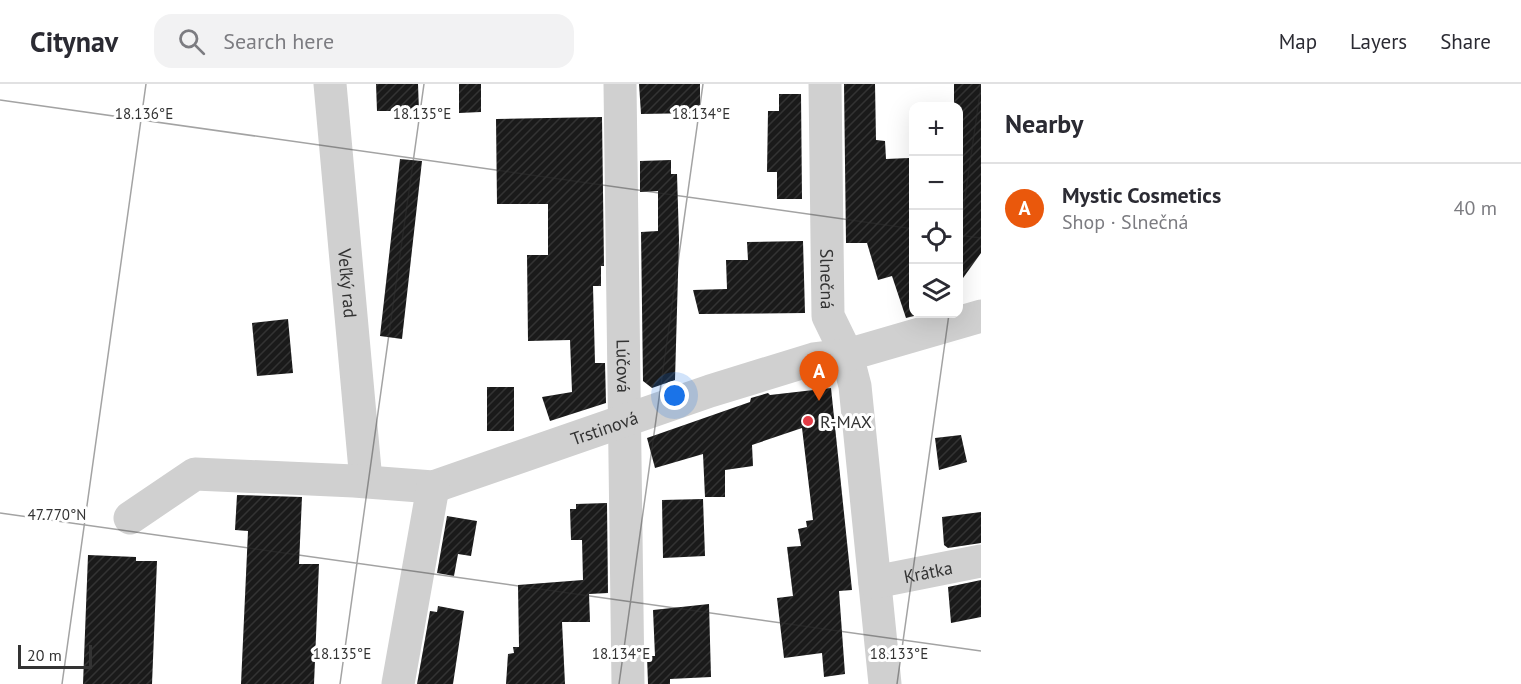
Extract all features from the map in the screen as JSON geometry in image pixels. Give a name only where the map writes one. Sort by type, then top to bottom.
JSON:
[{"type":"street","name":"Veľký rad","points":[[330,84],[366,482]]},
{"type":"street","name":"Lúčová","points":[[620,84],[628,684]]},
{"type":"street","name":"Slnečná","points":[[825,84],[828,316],[847,355],[855,386],[885,684]]},
{"type":"street","name":"Trstinová","points":[[130,518],[195,474],[433,487],[624,420],[814,359],[847,355],[981,316]]},
{"type":"street","points":[[398,684],[433,487]]},
{"type":"street","name":"Krátka","points":[[875,582],[981,561]]},
{"type":"building","points":[[376,84],[418,84],[419,111],[377,111]]},
{"type":"building","points":[[459,84],[481,84],[481,112],[459,113]]},
{"type":"building","points":[[639,84],[700,84],[700,113],[641,114]]},
{"type":"building","points":[[844,84],[875,84],[876,140],[885,141],[886,159],[909,158],[909,317],[906,318],[892,276],[878,280],[867,243],[846,243]]},
{"type":"building","points":[[954,84],[981,84],[981,253],[963,278],[963,102],[954,102]]},
{"type":"building","points":[[779,94],[801,94],[802,199],[777,199],[777,172],[767,172],[768,111],[779,111]]},
{"type":"building","points":[[602,117],[604,266],[601,266],[601,286],[593,286],[595,363],[605,363],[606,403],[550,421],[542,397],[572,392],[570,340],[528,341],[527,255],[548,255],[548,204],[497,204],[496,119]]},
{"type":"building","points":[[400,159],[422,161],[402,339],[380,336]]},
{"type":"building","points":[[671,160],[671,174],[677,174],[679,240],[675,380],[652,388],[643,381],[641,232],[658,231],[658,191],[640,192],[640,161]]},
{"type":"building","points":[[803,241],[805,313],[699,314],[693,290],[727,289],[726,260],[748,260],[747,242]]},
{"type":"building","points":[[288,319],[293,373],[257,376],[252,323]]},
{"type":"building","points":[[487,387],[514,387],[514,431],[487,431]]},
{"type":"building","points":[[831,388],[852,590],[839,591],[845,674],[824,677],[822,653],[784,658],[777,598],[793,596],[787,547],[801,546],[798,529],[807,527],[806,521],[813,520],[802,428],[752,445],[753,466],[725,470],[725,497],[705,497],[703,454],[655,468],[647,438],[750,402],[751,398],[768,393],[770,395]]},
{"type":"building","points":[[961,435],[967,462],[939,470],[935,438]]},
{"type":"building","points":[[237,495],[302,497],[299,564],[319,564],[314,684],[241,684],[248,531],[235,530]]},
{"type":"building","points":[[703,499],[705,556],[663,558],[662,500]]},
{"type":"building","points":[[607,503],[608,593],[589,594],[590,622],[562,622],[565,684],[506,684],[508,654],[514,653],[513,647],[519,647],[518,585],[583,580],[582,540],[571,540],[570,509],[576,509],[576,504]]},
{"type":"building","points":[[981,512],[981,543],[948,548],[944,545],[942,517]]},
{"type":"building","points":[[447,516],[477,521],[471,556],[458,554],[454,576],[437,573]]},
{"type":"building","points":[[88,555],[136,557],[136,561],[157,561],[152,684],[83,684]]},
{"type":"building","points":[[981,580],[981,617],[951,623],[948,587]]},
{"type":"building","points":[[709,604],[711,677],[670,679],[670,684],[648,684],[647,656],[655,656],[653,610]]},
{"type":"building","points":[[438,606],[464,611],[453,684],[417,684],[430,611],[437,612]]},
{"type":"place","name":"Mystic Cosmetics","points":[[819,401]]},
{"type":"place","name":"R-MAX","points":[[808,421]]}]
